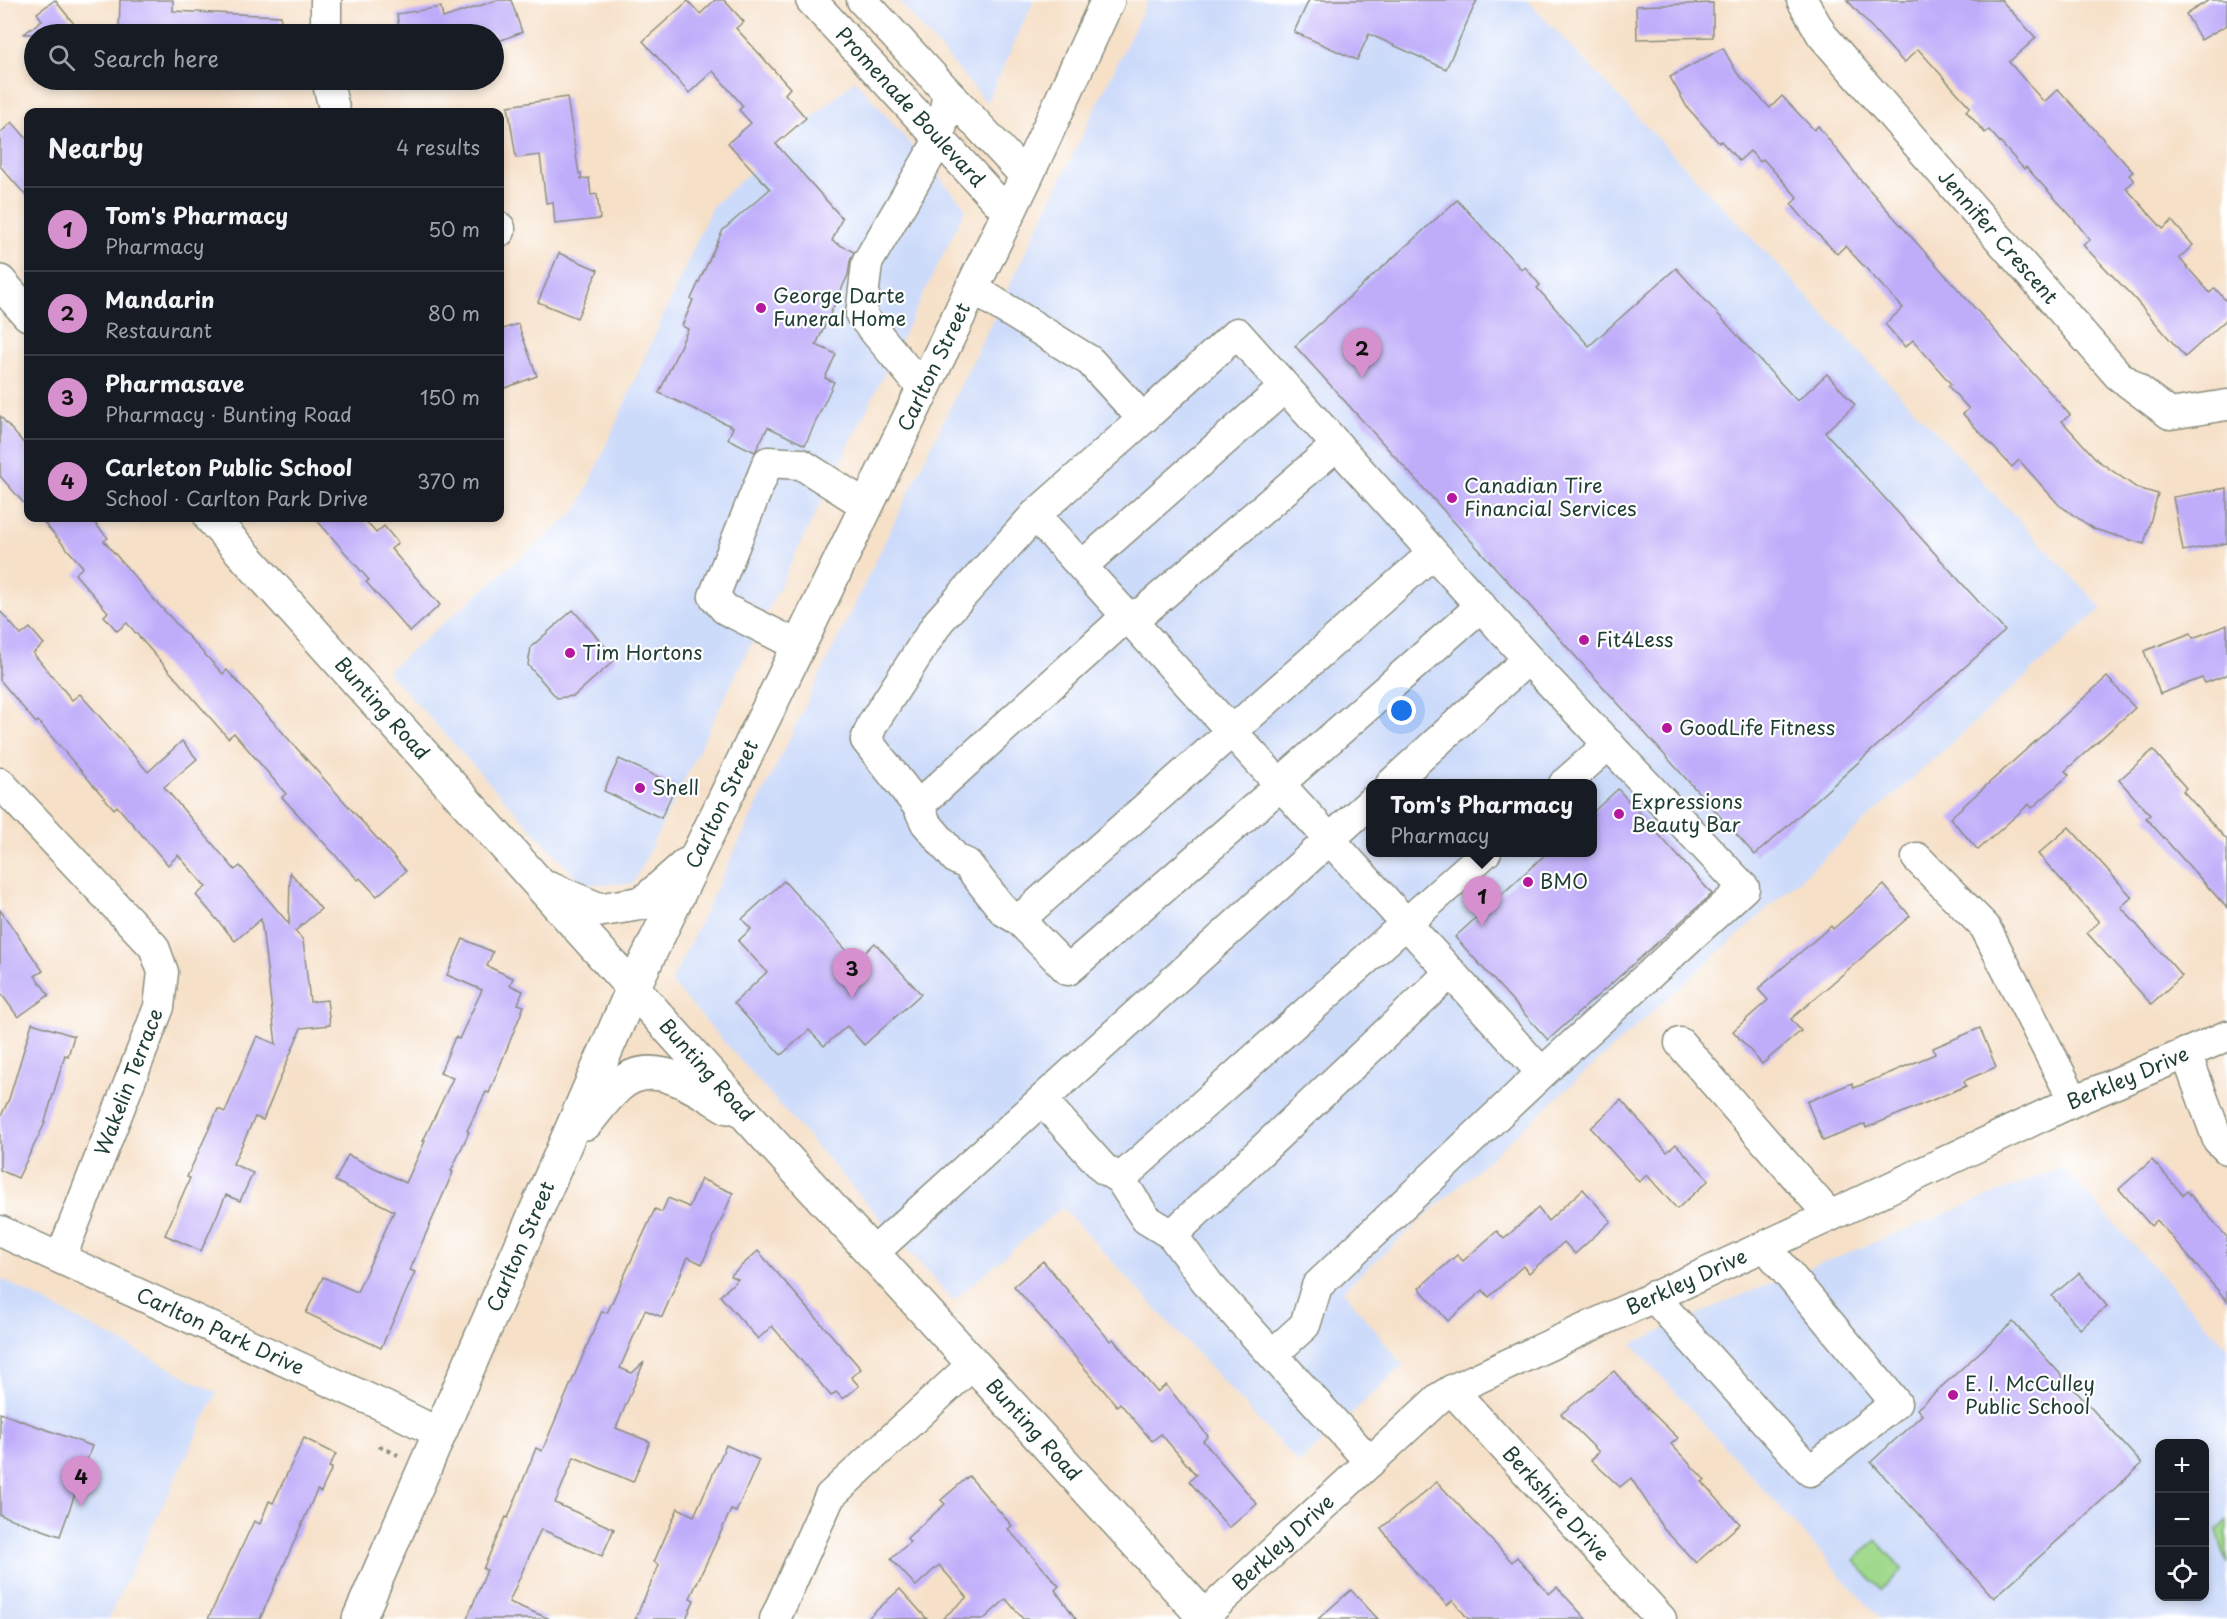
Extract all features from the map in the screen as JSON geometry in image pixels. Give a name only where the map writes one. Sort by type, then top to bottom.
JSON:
[{"type":"main road","name":"Carlton Street","points":[[359,1619],[633,988],[1026,177],[1108,0]]},
{"type":"main road","points":[[0,282],[24,309]]},
{"type":"main road","name":"Bunting Road","points":[[215,522],[751,1120],[1205,1617]]},
{"type":"main road","points":[[540,884],[600,910],[643,903],[698,855]]},
{"type":"main road","points":[[565,1147],[618,1086],[633,1076],[644,1073],[672,1075],[751,1120]]},
{"type":"street","points":[[326,0],[326,24]]},
{"type":"street","name":"Promenade Boulevard","points":[[811,0],[1008,213]]},
{"type":"street","name":"Promenade Boulevard","points":[[862,0],[1026,177]]},
{"type":"street","name":"Jennifer Crescent","points":[[1802,0],[1822,35],[2118,375],[2170,414],[2227,405]]},
{"type":"street","points":[[330,90],[334,108]]},
{"type":"street","points":[[923,389],[861,315],[867,263],[939,138],[948,93]]},
{"type":"street","points":[[972,288],[1090,361],[1143,420]]},
{"type":"street","points":[[1274,1353],[1305,1325],[1317,1286],[1542,1073],[1744,888],[1528,659],[1481,606],[1433,553],[1237,333],[1143,420],[1035,514],[939,621],[873,723],[866,740],[918,806],[926,823],[956,859],[967,864],[1004,911],[1019,920],[1068,970],[1280,786],[1481,606]]},
{"type":"street","points":[[1082,566],[1285,387]]},
{"type":"street","points":[[918,806],[1127,616],[1143,612],[1337,445]]},
{"type":"street","points":[[799,646],[725,609],[714,596],[768,462],[801,464],[867,506]]},
{"type":"street","points":[[1035,514],[1542,1073]]},
{"type":"street","points":[[1019,920],[1433,553]]},
{"type":"street","points":[[1395,779],[1528,659]]},
{"type":"street","points":[[1569,779],[1609,744]]},
{"type":"street","name":"Wakelin Terrace","points":[[0,783],[154,947],[163,972],[159,1007],[61,1257]]},
{"type":"street","points":[[873,1253],[1366,807]]},
{"type":"street","points":[[1120,1179],[1480,857]]},
{"type":"street","points":[[1917,858],[1985,927],[2074,1101]]},
{"type":"street","points":[[1172,1235],[1451,972]]},
{"type":"street","name":"Berkley Drive","points":[[1205,1617],[1439,1398],[1452,1390],[2074,1101],[2227,1036]]},
{"type":"street","points":[[1680,1043],[1830,1216]]},
{"type":"street","points":[[2186,1053],[2218,1140],[2227,1149]]},
{"type":"street","points":[[1042,1100],[1104,1169],[1120,1179],[1146,1219],[1172,1235],[1209,1284],[1274,1353],[1370,1462]]},
{"type":"street","name":"Carlton Park Drive","points":[[0,1231],[61,1257],[439,1433]]},
{"type":"street","points":[[1653,1296],[1810,1471],[1896,1403],[1765,1245]]},
{"type":"street","points":[[775,1619],[830,1496],[975,1363]]},
{"type":"street","name":"Berkshire Drive","points":[[1452,1390],[1661,1619]]},
{"type":"path","points":[[379,1446],[402,1457]]},
{"type":"shaded area","points":[[898,0],[1034,0],[987,103]]},
{"type":"shaded area","points":[[1148,0],[1527,0],[2102,608],[1343,1290],[1403,1365],[1299,1464],[1062,1207],[953,1301],[671,982]]},
{"type":"shaded area","points":[[855,80],[966,208],[633,884],[582,884],[387,671],[578,509],[712,206]]},
{"type":"shaded area","name":"E. I. McCulley Public School","points":[[2062,1167],[2227,1347],[2227,1619],[1880,1619],[1632,1344],[1727,1301]]},
{"type":"shaded area","points":[[0,1278],[217,1393],[108,1619],[0,1619]]},
{"type":"green space","points":[[2227,1520],[2227,1564],[2217,1530]]},
{"type":"green space","points":[[1876,1540],[1903,1570],[1881,1590],[1854,1560]]},
{"type":"building","points":[[55,0],[74,24],[37,24],[42,20],[37,13]]},
{"type":"building","points":[[120,0],[173,0],[173,11],[281,16],[281,24],[119,24]]},
{"type":"building","points":[[497,0],[511,0],[522,32],[504,39],[504,24],[398,24],[397,14],[441,7],[443,18]]},
{"type":"building","name":"George Darte Funeral Home","points":[[715,0],[724,0],[744,22],[736,28],[790,88],[785,94],[806,118],[776,144],[842,218],[832,241],[854,252],[848,275],[816,345],[836,354],[825,378],[834,382],[805,445],[768,427],[755,452],[728,439],[733,427],[659,393],[688,329],[682,326],[693,300],[691,299],[723,230],[770,189],[728,143],[751,123],[739,110],[743,106],[713,71],[689,93],[643,41],[688,1],[700,14]]},
{"type":"building","points":[[1309,0],[1477,0],[1446,69],[1369,34],[1357,60],[1294,32]]},
{"type":"building","points":[[1847,0],[2001,0],[2036,38],[2009,62],[2044,102],[2058,89],[2133,172],[2129,175],[2134,181],[2126,188],[2163,229],[2172,221],[2193,245],[2179,258],[2210,293],[2215,288],[2227,302],[2227,319],[2185,357],[2134,298],[2083,245],[2090,240],[2071,216],[1989,130],[1985,133],[1966,111],[1970,107],[1918,49],[1904,63]]},
{"type":"building","points":[[2209,0],[2227,0],[2227,25],[2201,40],[2186,14]]},
{"type":"building","points":[[1713,3],[1713,37],[1637,39],[1636,6]]},
{"type":"building","points":[[1723,48],[1737,73],[1770,108],[1782,96],[1814,130],[1818,126],[1858,177],[2070,415],[2062,421],[2097,460],[2137,488],[2158,494],[2144,544],[2094,529],[2059,505],[2019,460],[2012,467],[1963,414],[1969,409],[1948,386],[1951,384],[1913,340],[1905,347],[1885,324],[1903,308],[1845,246],[1837,254],[1810,226],[1791,204],[1798,198],[1763,159],[1760,162],[1750,151],[1739,161],[1721,141],[1719,143],[1687,107],[1670,77]]},
{"type":"building","points":[[567,97],[579,174],[581,173],[581,179],[589,178],[591,195],[597,194],[600,219],[555,224],[553,202],[546,203],[540,155],[516,158],[508,106]]},
{"type":"building","points":[[12,122],[24,136],[24,193],[0,166],[0,133]]},
{"type":"building","points":[[1457,200],[1522,270],[1525,267],[1540,285],[1537,288],[1589,346],[1676,268],[1797,401],[1827,374],[1855,405],[1825,432],[2005,631],[1755,855],[1295,346]]},
{"type":"building","points":[[559,253],[598,270],[577,318],[538,302]]},
{"type":"building","points":[[518,324],[537,376],[504,388],[504,329]]},
{"type":"building","points":[[0,416],[24,443],[24,503],[0,476]]},
{"type":"building","points":[[2227,488],[2227,543],[2183,551],[2173,497]]},
{"type":"building","points":[[44,522],[94,522],[108,538],[104,541],[158,604],[223,674],[227,670],[406,871],[377,896],[360,878],[358,880],[282,797],[286,794],[234,733],[228,738],[127,623],[117,631],[104,616],[108,612],[75,574],[83,567]]},
{"type":"building","points":[[318,522],[366,522],[376,533],[384,526],[398,543],[391,549],[440,605],[410,632],[366,582],[369,580]]},
{"type":"building","name":"Tim Hortons","points":[[573,610],[616,659],[574,696],[557,698],[528,665],[531,647]]},
{"type":"building","points":[[0,611],[21,635],[30,628],[44,644],[33,653],[72,700],[80,694],[148,772],[182,741],[197,759],[164,787],[235,870],[240,866],[289,924],[290,872],[321,909],[295,931],[303,940],[310,1002],[327,1000],[330,1025],[301,1028],[263,1120],[255,1117],[233,1164],[253,1173],[240,1201],[226,1195],[201,1251],[165,1235],[190,1178],[187,1177],[218,1109],[225,1112],[257,1036],[276,1044],[261,919],[235,941],[196,895],[206,887],[178,855],[168,865],[117,806],[114,809],[38,721],[36,723],[0,680]]},
{"type":"building","points":[[2227,625],[2227,675],[2205,683],[2202,678],[2160,694],[2144,651],[2191,633],[2193,638]]},
{"type":"building","points":[[2107,677],[2135,708],[2065,771],[2069,775],[2032,808],[2029,804],[1978,850],[1950,818]]},
{"type":"building","points":[[2153,750],[2186,788],[2183,791],[2227,840],[2227,908],[2146,818],[2150,815],[2119,780]]},
{"type":"building","name":"Shell","points":[[619,759],[676,785],[661,818],[604,791]]},
{"type":"building","points":[[1618,789],[1712,894],[1548,1040],[1455,937],[1543,857],[1597,857],[1597,808]]},
{"type":"building","points":[[2069,827],[2132,897],[2121,907],[2182,976],[2151,1004],[2087,933],[2099,922],[2038,854]]},
{"type":"building","points":[[784,881],[856,961],[875,943],[921,994],[864,1045],[847,1026],[824,1046],[809,1030],[781,1055],[734,1003],[767,972],[738,941],[751,929],[742,919]]},
{"type":"building","points":[[1884,885],[1910,916],[1791,1019],[1801,1031],[1762,1064],[1733,1031],[1768,1000],[1758,989],[1831,926],[1833,929]]},
{"type":"building","points":[[0,910],[43,971],[35,976],[49,995],[18,1017],[0,992]]},
{"type":"building","points":[[463,939],[493,952],[487,966],[513,978],[510,985],[523,991],[518,1004],[524,1006],[489,1093],[486,1092],[467,1131],[469,1132],[451,1171],[453,1172],[410,1270],[415,1272],[381,1348],[306,1313],[323,1277],[357,1292],[394,1211],[335,1181],[348,1155],[406,1183],[453,1078],[440,1073],[455,1037],[459,1039],[482,990],[447,975]]},
{"type":"building","points":[[32,1023],[74,1036],[68,1056],[65,1055],[44,1125],[18,1178],[0,1170],[0,1118],[9,1099]]},
{"type":"building","points":[[1980,1028],[1996,1067],[1964,1081],[1966,1086],[1866,1128],[1865,1124],[1823,1141],[1807,1102],[1852,1083],[1854,1088],[1935,1054],[1933,1048]]},
{"type":"building","points":[[1621,1100],[1667,1152],[1676,1144],[1709,1180],[1677,1209],[1647,1175],[1639,1182],[1591,1128]]},
{"type":"building","points":[[2152,1160],[2183,1195],[2187,1191],[2227,1237],[2227,1301],[2157,1220],[2151,1226],[2119,1189]]},
{"type":"building","points":[[701,1179],[733,1193],[702,1264],[688,1257],[662,1317],[645,1310],[620,1368],[632,1373],[644,1362],[616,1428],[650,1442],[633,1482],[574,1457],[555,1503],[614,1529],[602,1556],[541,1529],[509,1602],[550,1619],[467,1619],[487,1570],[483,1569],[506,1517],[508,1518],[536,1448],[542,1451],[602,1311],[607,1313],[655,1209],[662,1212],[668,1198],[689,1207]]},
{"type":"building","points":[[1583,1189],[1611,1221],[1575,1254],[1564,1242],[1529,1273],[1523,1266],[1489,1297],[1483,1290],[1448,1321],[1419,1288],[1457,1255],[1463,1261],[1497,1231],[1504,1239],[1538,1208],[1548,1221]]},
{"type":"building","points":[[758,1251],[861,1369],[851,1377],[859,1386],[843,1399],[836,1392],[831,1396],[772,1326],[758,1339],[720,1296],[738,1279],[730,1276]]},
{"type":"building","points":[[1043,1261],[1110,1341],[1113,1339],[1157,1392],[1166,1385],[1208,1436],[1203,1441],[1257,1504],[1229,1528],[1189,1481],[1196,1475],[1161,1434],[1152,1441],[1120,1403],[1117,1406],[1014,1286]]},
{"type":"building","points":[[2079,1273],[2107,1306],[2080,1329],[2052,1296]]},
{"type":"building","points":[[2013,1322],[2142,1464],[1994,1598],[1871,1462],[1922,1415],[1917,1409]]},
{"type":"building","points":[[1614,1371],[1636,1397],[1678,1438],[1671,1444],[1705,1480],[1702,1482],[1740,1524],[1696,1563],[1665,1530],[1631,1478],[1620,1487],[1591,1460],[1599,1452],[1561,1414]]},
{"type":"building","points":[[0,1413],[92,1446],[60,1536],[0,1515]]},
{"type":"building","points":[[304,1438],[336,1454],[321,1492],[317,1490],[260,1619],[208,1619],[254,1521],[260,1524],[269,1501],[273,1503]]},
{"type":"building","points":[[726,1445],[759,1460],[736,1512],[731,1510],[690,1598],[694,1600],[686,1619],[635,1619],[659,1565],[654,1562],[678,1508],[694,1516]]},
{"type":"building","points":[[969,1476],[1012,1526],[1008,1529],[1059,1586],[1055,1590],[1076,1619],[1023,1619],[1006,1599],[984,1619],[942,1619],[967,1597],[939,1565],[916,1586],[891,1559],[910,1542],[907,1538],[945,1504],[941,1500]]},
{"type":"building","points":[[1437,1482],[1512,1562],[1517,1557],[1549,1594],[1557,1587],[1586,1619],[1468,1619],[1453,1600],[1447,1605],[1416,1573],[1381,1528]]},
{"type":"building","points":[[900,1589],[927,1619],[867,1619]]},
{"type":"building","points":[[1351,1590],[1378,1619],[1318,1619]]},
{"type":"place","name":"George Darte Funeral Home","points":[[761,308]]},
{"type":"place","name":"Mandarin","points":[[1362,378]]},
{"type":"place","name":"Canadian Tire Financial Services","points":[[1452,498]]},
{"type":"place","name":"Fit4Less","points":[[1584,640]]},
{"type":"place","name":"Tim Hortons","points":[[570,653]]},
{"type":"place","name":"GoodLife Fitness","points":[[1667,728]]},
{"type":"place","name":"Shell","points":[[640,788]]},
{"type":"place","name":"Expressions Beauty Bar","points":[[1619,814]]},
{"type":"place","name":"BMO","points":[[1528,882]]},
{"type":"place","name":"Tom's Pharmacy","points":[[1482,926]]},
{"type":"place","name":"Pharmasave","points":[[852,998]]},
{"type":"place","name":"E. I. McCulley Public School","points":[[1953,1395]]},
{"type":"place","name":"Carleton Public School","points":[[81,1506]]}]
